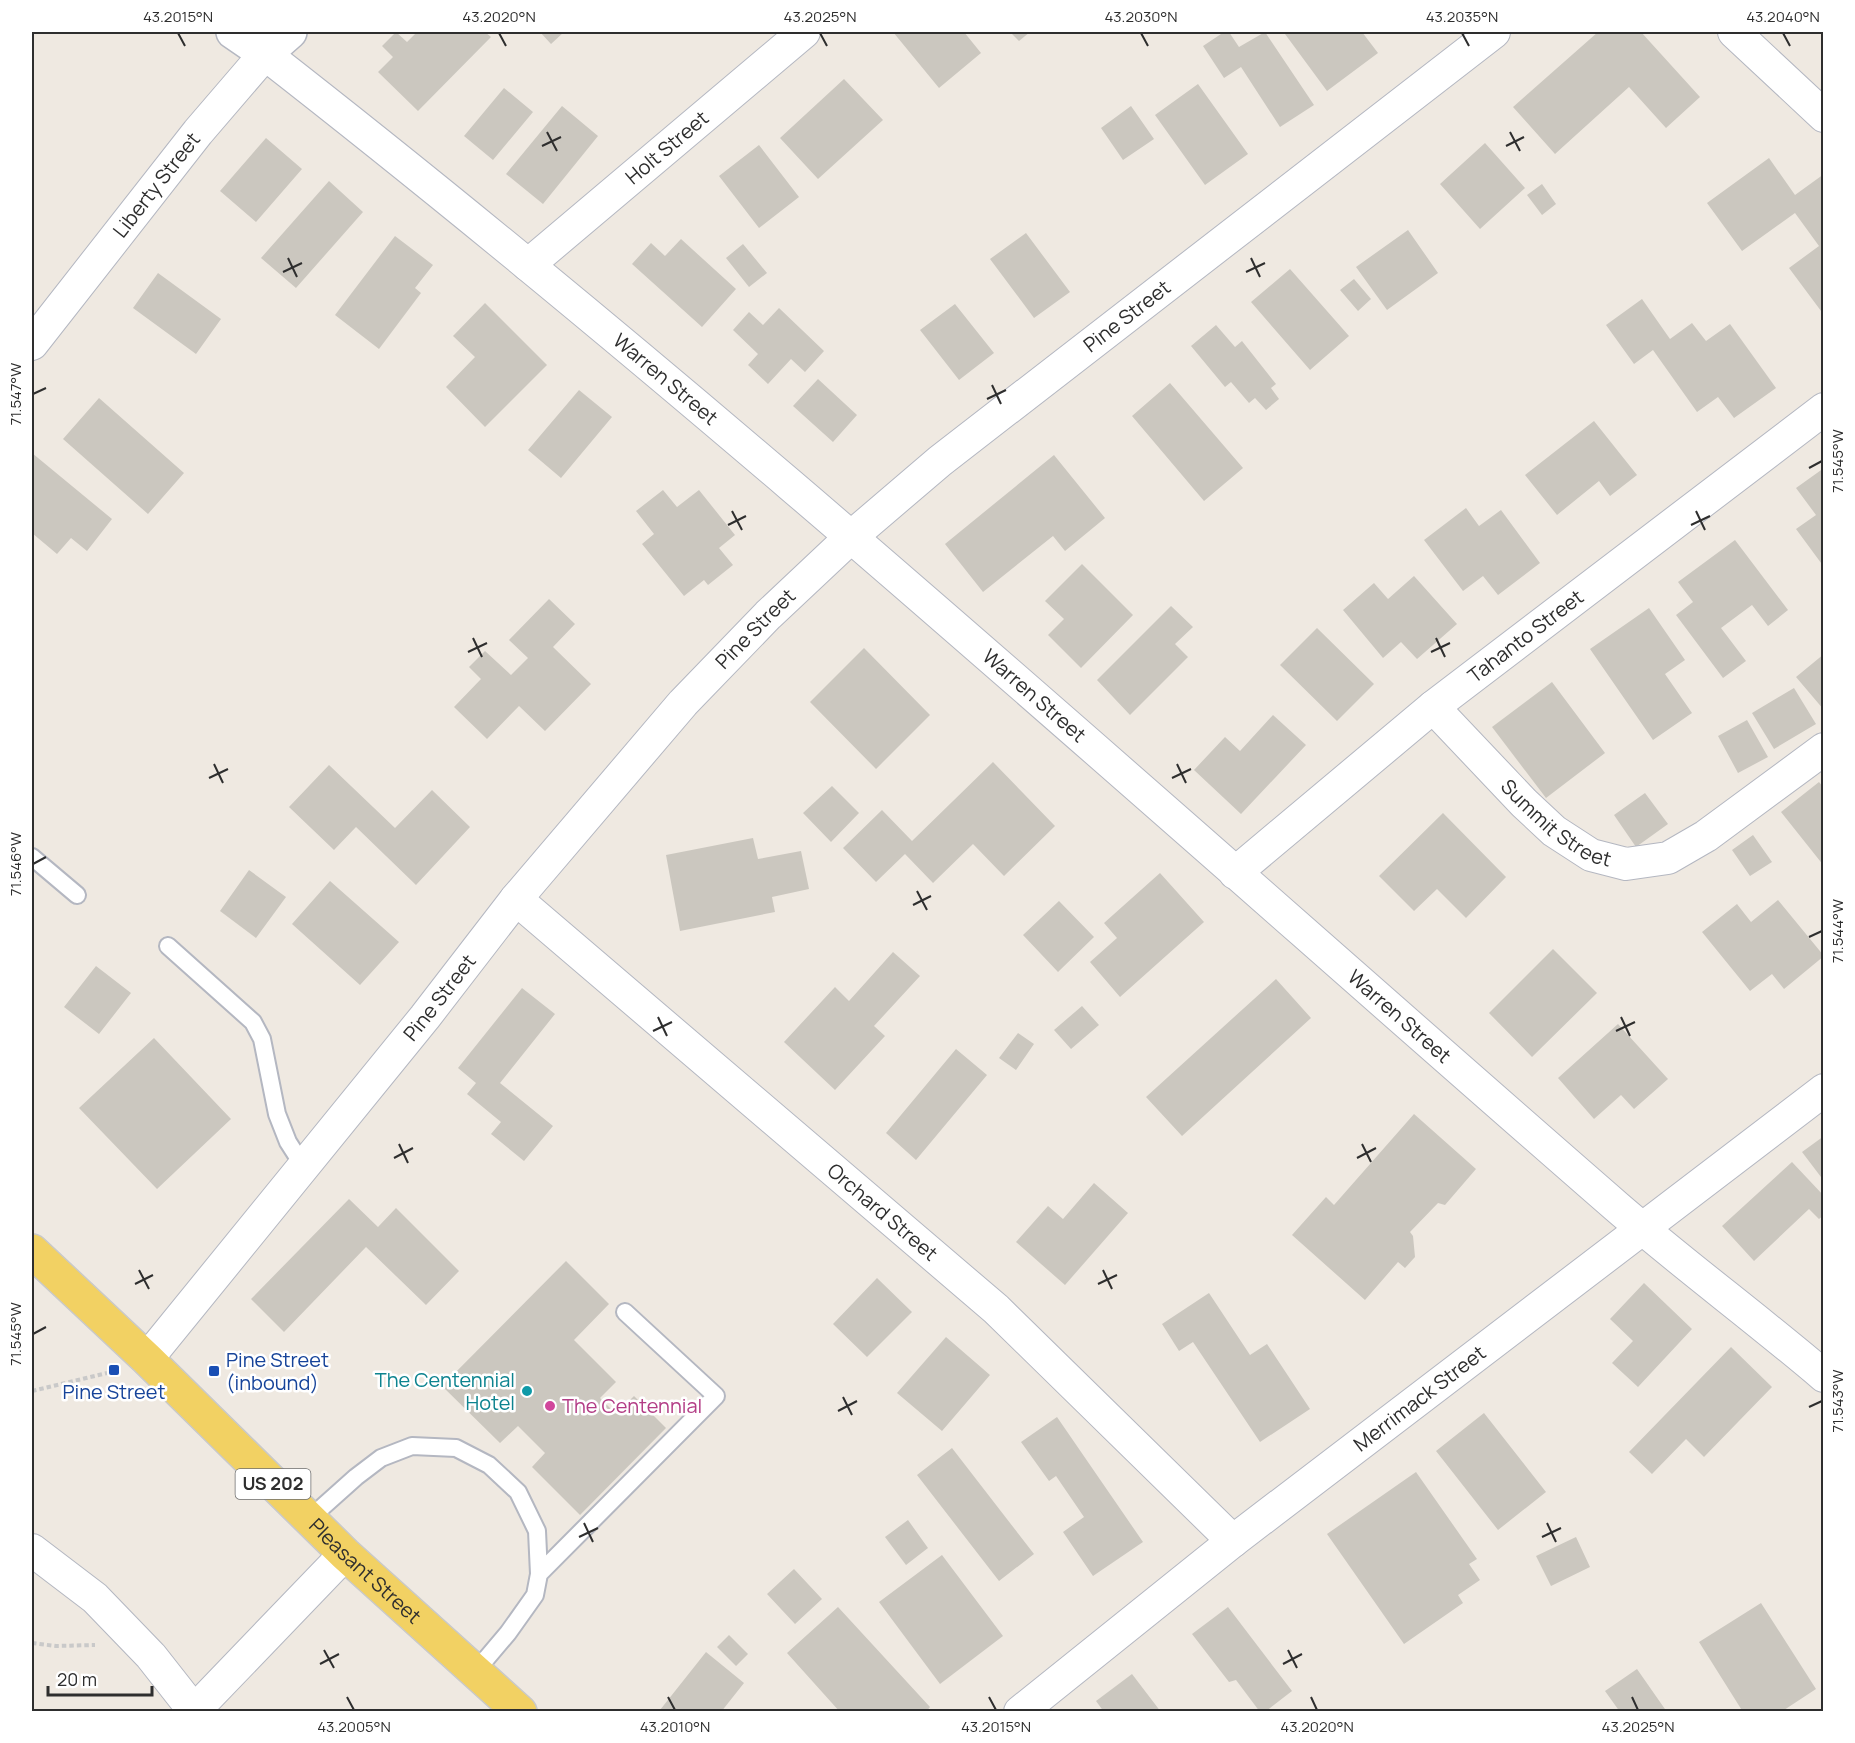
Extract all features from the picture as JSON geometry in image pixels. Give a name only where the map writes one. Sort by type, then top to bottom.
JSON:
[{"type":"main road","name":"Pleasant Street","points":[[32,1251],[147,1359],[345,1554],[520,1712]]},
{"type":"street","name":"Warren Street","points":[[233,32],[265,54],[528,265],[851,537],[1642,1228],[1820,1366]]},
{"type":"street","name":"Liberty Street","points":[[32,344],[198,132],[265,54],[290,32]]},
{"type":"street","name":"Holt Street","points":[[528,265],[804,32]]},
{"type":"street","name":"Pine Street","points":[[147,1359],[304,1167],[516,900],[683,703],[768,615],[851,537],[940,461],[1494,32]]},
{"type":"street","points":[[1734,32],[1824,116]]},
{"type":"street","name":"Tahanto Street","points":[[1235,873],[1433,707],[1824,409]]},
{"type":"street","name":"Summit Street","points":[[1433,707],[1524,803],[1554,831],[1591,855],[1626,864],[1668,858],[1707,836],[1824,749]]},
{"type":"street","name":"Orchard Street","points":[[516,900],[996,1309],[1233,1541]]},
{"type":"street","name":"Merrimack Street","points":[[1020,1712],[1233,1541],[1824,1090]]},
{"type":"street","points":[[32,1550],[95,1598],[151,1656],[195,1711],[345,1554]]},
{"type":"lane","points":[[32,857],[77,895]]},
{"type":"lane","points":[[168,946],[253,1022],[262,1039],[277,1114],[288,1142],[304,1167]]},
{"type":"lane","points":[[539,1574],[716,1396],[625,1312]]},
{"type":"lane","points":[[309,1519],[356,1476],[381,1458],[412,1446],[456,1448],[489,1464],[518,1492],[537,1531],[539,1574],[535,1595],[508,1633],[475,1672]]},
{"type":"path","points":[[32,1391],[107,1373]]},
{"type":"path","points":[[32,1643],[56,1646],[100,1645]]},
{"type":"building","points":[[396,32],[407,42],[417,32],[485,32],[491,37],[418,111],[378,72],[393,57],[382,46]]},
{"type":"building","points":[[540,32],[564,32],[551,44]]},
{"type":"building","points":[[893,32],[964,32],[981,53],[939,88]]},
{"type":"building","points":[[1010,32],[1030,32],[1019,41]]},
{"type":"building","points":[[1224,32],[1229,32],[1239,47],[1265,32],[1314,105],[1280,127],[1241,67],[1224,78],[1203,46]]},
{"type":"building","points":[[1288,32],[1362,32],[1378,53],[1327,91],[1285,34]]},
{"type":"building","points":[[1598,32],[1641,32],[1700,97],[1666,128],[1629,87],[1555,154],[1513,107]]},
{"type":"building","points":[[844,79],[883,120],[818,179],[780,138]]},
{"type":"building","points":[[1198,84],[1248,154],[1205,185],[1155,115]]},
{"type":"building","points":[[504,88],[533,112],[493,160],[464,136]]},
{"type":"building","points":[[562,106],[598,136],[543,204],[506,174]]},
{"type":"building","points":[[1131,106],[1154,139],[1123,160],[1101,128]]},
{"type":"building","points":[[266,138],[302,169],[256,222],[220,191]]},
{"type":"building","points":[[1485,143],[1525,188],[1480,229],[1440,184]]},
{"type":"building","points":[[759,145],[799,197],[759,228],[719,176]]},
{"type":"building","points":[[1769,158],[1795,195],[1824,174],[1824,315],[1789,268],[1819,246],[1795,213],[1742,251],[1707,203]]},
{"type":"building","points":[[329,181],[363,212],[296,288],[261,258]]},
{"type":"building","points":[[1542,184],[1556,204],[1542,215],[1527,195]]},
{"type":"building","points":[[1408,230],[1438,273],[1387,310],[1356,267]]},
{"type":"building","points":[[1026,233],[1070,292],[1034,318],[990,259]]},
{"type":"building","points":[[395,236],[433,265],[415,288],[421,293],[379,349],[335,315]]},
{"type":"building","points":[[681,239],[736,289],[702,327],[632,264],[651,243],[665,256]]},
{"type":"building","points":[[743,244],[767,273],[749,287],[726,258]]},
{"type":"building","points":[[1290,269],[1349,336],[1310,370],[1251,302]]},
{"type":"building","points":[[158,273],[221,319],[196,354],[133,308]]},
{"type":"building","points":[[1354,279],[1371,299],[1358,311],[1340,290]]},
{"type":"building","points":[[1642,299],[1670,339],[1692,323],[1706,341],[1730,324],[1776,388],[1734,418],[1718,397],[1697,412],[1653,350],[1634,364],[1606,325]]},
{"type":"building","points":[[485,303],[547,365],[485,427],[446,387],[475,357],[453,336]]},
{"type":"building","points":[[955,304],[994,353],[959,380],[920,330]]},
{"type":"building","points":[[779,308],[824,351],[805,372],[791,359],[768,384],[748,365],[758,354],[733,330],[749,312],[763,325]]},
{"type":"building","points":[[1216,325],[1235,347],[1242,341],[1276,384],[1271,388],[1279,399],[1266,410],[1255,398],[1249,403],[1231,382],[1225,387],[1191,346]]},
{"type":"building","points":[[818,379],[857,415],[833,442],[793,406]]},
{"type":"building","points":[[1170,383],[1243,468],[1204,501],[1132,416]]},
{"type":"building","points":[[579,390],[612,417],[561,478],[528,450]]},
{"type":"building","points":[[99,398],[184,473],[148,514],[63,439]]},
{"type":"building","points":[[1594,421],[1637,475],[1610,496],[1599,481],[1557,515],[1525,475]]},
{"type":"building","points":[[32,453],[112,519],[87,551],[71,538],[57,554],[32,533]]},
{"type":"building","points":[[1054,455],[1105,518],[1065,551],[1053,536],[983,592],[945,544]]},
{"type":"building","points":[[1824,468],[1824,567],[1796,529],[1816,515],[1796,488]]},
{"type":"building","points":[[663,490],[677,507],[699,490],[735,535],[719,548],[733,565],[708,585],[704,580],[684,596],[642,544],[654,534],[636,511]]},
{"type":"building","points":[[1466,508],[1479,526],[1501,510],[1540,563],[1498,595],[1483,576],[1463,591],[1424,540]]},
{"type":"building","points":[[1735,540],[1788,610],[1768,626],[1752,605],[1721,628],[1746,661],[1723,678],[1676,615],[1693,602],[1678,582]]},
{"type":"building","points":[[1082,564],[1133,615],[1081,668],[1048,635],[1064,619],[1045,601]]},
{"type":"building","points":[[1414,576],[1457,624],[1417,659],[1401,642],[1383,658],[1343,610],[1374,583],[1388,599]]},
{"type":"building","points":[[549,599],[575,624],[553,647],[591,684],[545,731],[519,706],[487,739],[454,707],[481,679],[469,667],[485,651],[511,675],[528,658],[509,640]]},
{"type":"building","points":[[1171,606],[1193,627],[1175,644],[1188,657],[1130,715],[1097,680]]},
{"type":"building","points":[[1649,608],[1685,660],[1665,674],[1692,713],[1653,740],[1590,649]]},
{"type":"building","points":[[1317,628],[1374,684],[1337,721],[1280,665]]},
{"type":"building","points":[[864,648],[930,715],[876,769],[810,702]]},
{"type":"building","points":[[1824,654],[1824,710],[1796,677]]},
{"type":"building","points":[[1552,682],[1605,753],[1546,798],[1492,727]]},
{"type":"building","points":[[1794,688],[1816,724],[1774,749],[1752,713]]},
{"type":"building","points":[[1273,715],[1306,745],[1241,814],[1194,770],[1225,737],[1240,751]]},
{"type":"building","points":[[1747,720],[1768,757],[1738,773],[1718,736]]},
{"type":"building","points":[[993,762],[1055,826],[1004,876],[973,844],[933,883],[905,854],[876,882],[843,848],[882,810],[912,841]]},
{"type":"building","points":[[329,765],[395,828],[432,790],[470,827],[416,885],[356,827],[334,850],[289,807]]},
{"type":"building","points":[[1819,782],[1824,788],[1824,866],[1781,812]]},
{"type":"building","points":[[832,786],[859,813],[831,842],[803,813]]},
{"type":"building","points":[[1645,793],[1668,824],[1636,847],[1614,815]]},
{"type":"building","points":[[1443,813],[1506,877],[1466,918],[1437,889],[1414,911],[1379,876]]},
{"type":"building","points":[[1753,835],[1772,862],[1750,876],[1732,850]]},
{"type":"building","points":[[753,838],[758,859],[801,851],[809,889],[772,897],[775,912],[680,931],[666,855]]},
{"type":"building","points":[[249,870],[286,897],[256,938],[220,911]]},
{"type":"building","points":[[1160,873],[1204,922],[1120,997],[1090,962],[1117,938],[1104,923]]},
{"type":"building","points":[[330,881],[399,942],[360,985],[292,924]]},
{"type":"building","points":[[1778,900],[1824,956],[1784,989],[1772,974],[1750,991],[1702,932],[1737,904],[1751,922]]},
{"type":"building","points":[[1059,901],[1094,937],[1058,972],[1023,935]]},
{"type":"building","points":[[1553,949],[1597,993],[1532,1057],[1489,1013]]},
{"type":"building","points":[[893,952],[920,976],[874,1026],[885,1036],[835,1090],[784,1042],[835,987],[849,1001]]},
{"type":"building","points":[[96,966],[131,993],[99,1034],[64,1007]]},
{"type":"building","points":[[1276,979],[1311,1018],[1182,1136],[1146,1097]]},
{"type":"building","points":[[522,988],[555,1014],[500,1083],[553,1126],[524,1161],[491,1134],[501,1122],[467,1094],[476,1083],[458,1068]]},
{"type":"building","points":[[1082,1006],[1099,1025],[1071,1049],[1054,1030]]},
{"type":"building","points":[[1618,1024],[1668,1079],[1634,1109],[1621,1095],[1594,1119],[1558,1078]]},
{"type":"building","points":[[1018,1033],[1034,1044],[1016,1070],[999,1058]]},
{"type":"building","points":[[154,1038],[231,1119],[157,1189],[79,1108]]},
{"type":"building","points":[[956,1049],[987,1075],[916,1160],[886,1133]]},
{"type":"building","points":[[1414,1114],[1476,1169],[1445,1205],[1438,1203],[1410,1232],[1413,1236],[1415,1257],[1405,1268],[1398,1262],[1365,1300],[1292,1235],[1326,1197],[1334,1205]]},
{"type":"building","points":[[1824,1136],[1824,1181],[1802,1152]]},
{"type":"building","points":[[1792,1162],[1824,1196],[1824,1215],[1819,1219],[1809,1209],[1754,1261],[1722,1226]]},
{"type":"building","points":[[1094,1183],[1128,1213],[1065,1285],[1016,1242],[1048,1206],[1063,1219]]},
{"type":"building","points":[[349,1199],[378,1227],[396,1208],[459,1271],[426,1305],[366,1247],[284,1332],[251,1299]]},
{"type":"building","name":"The Centennial Hotel","points":[[566,1261],[609,1304],[574,1340],[616,1382],[600,1398],[616,1414],[634,1396],[666,1428],[580,1515],[532,1467],[545,1453],[518,1426],[500,1443],[442,1386]]},
{"type":"building","points":[[877,1278],[912,1312],[867,1357],[833,1324]]},
{"type":"building","points":[[1644,1283],[1692,1329],[1638,1387],[1612,1363],[1633,1341],[1610,1319]]},
{"type":"building","points":[[1209,1293],[1250,1355],[1267,1344],[1310,1409],[1260,1442],[1193,1342],[1179,1351],[1162,1324]]},
{"type":"building","points":[[946,1337],[990,1375],[942,1431],[897,1393]]},
{"type":"building","points":[[1731,1347],[1772,1387],[1704,1457],[1686,1439],[1652,1474],[1629,1452]]},
{"type":"building","points":[[1484,1413],[1546,1492],[1498,1530],[1436,1451]]},
{"type":"building","points":[[1057,1417],[1143,1542],[1093,1576],[1063,1532],[1084,1517],[1056,1476],[1049,1481],[1021,1442]]},
{"type":"building","points":[[952,1448],[1034,1554],[999,1581],[917,1475]]},
{"type":"building","points":[[1416,1472],[1477,1559],[1469,1564],[1480,1580],[1458,1595],[1463,1603],[1404,1644],[1327,1534]]},
{"type":"building","points":[[908,1520],[928,1548],[906,1565],[885,1537]]},
{"type":"building","points":[[1576,1537],[1590,1567],[1551,1586],[1536,1556]]},
{"type":"building","points":[[942,1555],[1003,1636],[940,1684],[879,1602]]},
{"type":"building","points":[[794,1569],[822,1599],[795,1624],[767,1594]]},
{"type":"building","points":[[1761,1603],[1816,1689],[1781,1712],[1743,1712],[1699,1642]]},
{"type":"building","points":[[838,1607],[930,1707],[926,1712],[840,1712],[787,1653]]},
{"type":"building","points":[[1228,1607],[1292,1691],[1265,1712],[1260,1712],[1236,1680],[1229,1682],[1192,1634]]},
{"type":"building","points":[[729,1635],[748,1654],[736,1666],[717,1647]]},
{"type":"building","points":[[706,1652],[744,1683],[721,1712],[661,1712],[660,1710]]},
{"type":"building","points":[[1637,1669],[1667,1712],[1620,1712],[1605,1691]]},
{"type":"building","points":[[1132,1674],[1161,1712],[1104,1712],[1096,1701]]},
{"type":"place","name":"Pine Street","points":[[114,1370]]},
{"type":"place","name":"Pine Street (inbound)","points":[[214,1371]]},
{"type":"place","name":"The Centennial Hotel","points":[[527,1391]]},
{"type":"place","name":"The Centennial","points":[[550,1406]]}]
